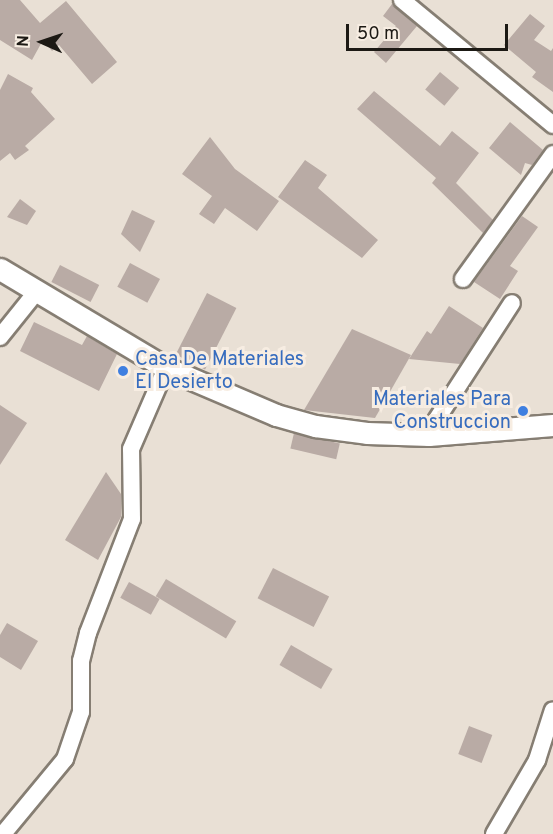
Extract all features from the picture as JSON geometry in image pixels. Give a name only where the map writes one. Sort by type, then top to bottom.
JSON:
[{"type":"street","points":[[402,0],[553,125]]},
{"type":"street","points":[[463,279],[553,154]]},
{"type":"street","points":[[0,269],[166,368],[276,415],[315,426],[367,433],[429,435],[553,425]]},
{"type":"street","points":[[0,337],[36,291]]},
{"type":"street","points":[[429,435],[433,425],[512,303]]},
{"type":"street","points":[[3,834],[65,759],[81,712],[81,661],[88,633],[132,519],[131,449],[166,368]]},
{"type":"street","points":[[494,834],[537,760],[553,710]]},
{"type":"building","points":[[0,0],[20,0],[40,23],[66,1],[117,62],[92,84],[59,45],[52,51],[43,40],[32,60],[0,40]]},
{"type":"building","points":[[392,4],[417,26],[386,63],[374,52],[396,26],[383,16]]},
{"type":"building","points":[[530,14],[545,26],[534,40],[551,51],[553,48],[553,92],[532,77],[536,72],[504,45]]},
{"type":"building","points":[[440,72],[459,88],[444,106],[425,90]]},
{"type":"building","points":[[8,74],[33,88],[31,92],[55,119],[25,146],[29,150],[15,160],[10,153],[0,161],[0,90]]},
{"type":"building","points":[[374,91],[440,146],[452,131],[479,153],[456,183],[493,220],[483,233],[432,183],[436,178],[357,109]]},
{"type":"building","points":[[510,122],[543,150],[532,165],[525,163],[521,175],[489,148]]},
{"type":"building","points":[[210,137],[235,169],[279,201],[257,231],[225,208],[214,224],[199,214],[212,196],[182,174]]},
{"type":"building","points":[[305,160],[327,175],[318,188],[378,240],[362,258],[278,197]]},
{"type":"building","points":[[20,199],[36,211],[27,225],[7,217]]},
{"type":"building","points":[[132,210],[155,221],[140,252],[121,234]]},
{"type":"building","points":[[522,216],[538,227],[510,266],[518,271],[500,299],[474,282]]},
{"type":"building","points":[[130,263],[160,279],[147,303],[117,287]]},
{"type":"building","points":[[60,265],[99,285],[91,302],[51,282]]},
{"type":"building","points":[[207,293],[236,308],[205,369],[176,354]]},
{"type":"building","points":[[449,306],[483,328],[460,364],[409,359],[427,331],[431,334]]},
{"type":"building","points":[[34,322],[82,345],[87,336],[117,354],[99,391],[20,351]]},
{"type":"building","points":[[352,329],[411,355],[375,418],[304,410]]},
{"type":"building","points":[[0,405],[27,423],[0,465]]},
{"type":"building","points":[[294,433],[340,444],[336,459],[290,449]]},
{"type":"building","points":[[106,472],[121,494],[121,517],[98,560],[65,540]]},
{"type":"building","points":[[273,568],[329,597],[314,627],[258,598]]},
{"type":"building","points":[[166,579],[236,621],[226,638],[156,596]]},
{"type":"building","points":[[129,582],[160,599],[151,615],[120,598]]},
{"type":"building","points":[[7,623],[38,641],[21,670],[0,657],[0,635]]},
{"type":"building","points":[[291,645],[333,669],[321,689],[280,665]]},
{"type":"building","points":[[469,726],[492,735],[482,763],[458,754]]},
{"type":"place","name":"Casa De Materiales El Desierto","points":[[123,371]]},
{"type":"place","name":"Materiales Para Construccion","points":[[523,411]]}]
